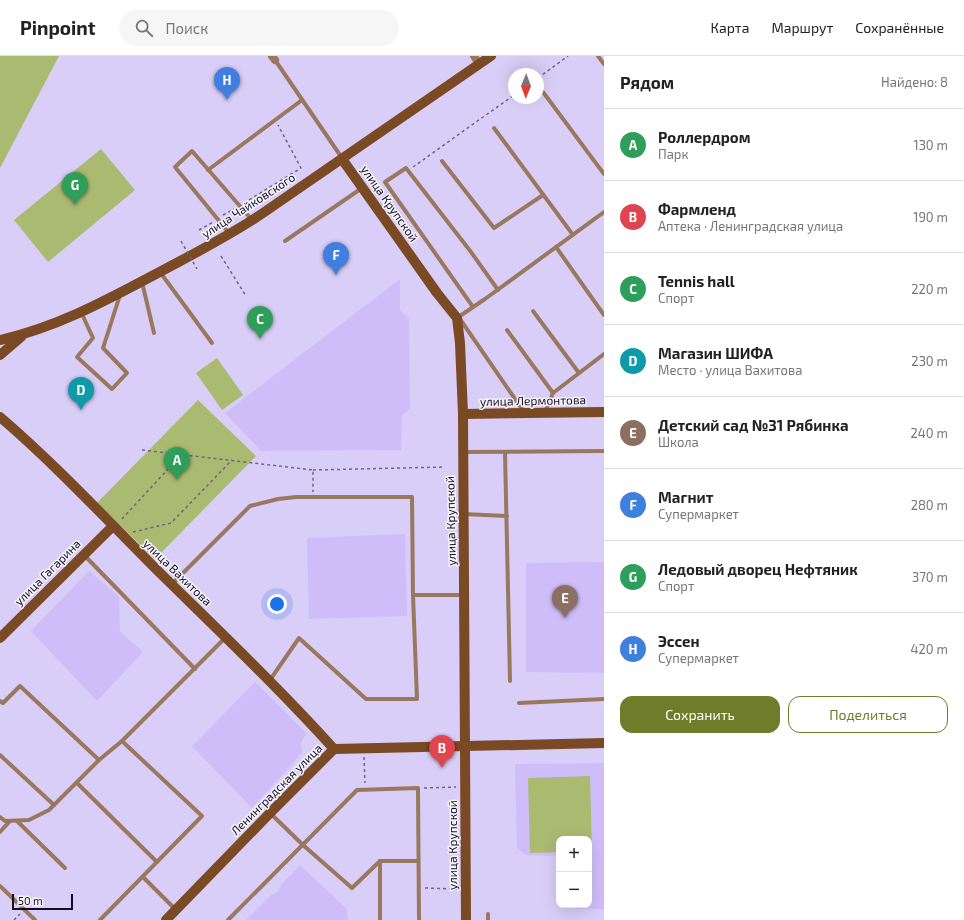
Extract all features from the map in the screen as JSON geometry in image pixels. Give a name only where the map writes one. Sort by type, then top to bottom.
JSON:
[{"type":"street","name":"улица Чайковского","points":[[0,340],[22,335],[81,312],[122,292],[230,234],[342,159],[477,60],[491,56]]},
{"type":"street","name":"улица Крупской","points":[[342,159],[437,293],[458,318],[463,414],[462,452],[466,920]]},
{"type":"street","points":[[0,355],[22,335]]},
{"type":"street","name":"улица Лермонтова","points":[[463,414],[604,412]]},
{"type":"street","name":"улица Вахитова","points":[[0,417],[66,479],[270,680],[334,749]]},
{"type":"street","name":"улица Гагарина","points":[[0,638],[83,554],[113,526]]},
{"type":"street","name":"Ленинградская улица","points":[[166,920],[334,749],[604,743]]},
{"type":"lane","points":[[598,56],[604,64]]},
{"type":"lane","points":[[273,58],[342,159]]},
{"type":"lane","points":[[544,93],[604,174]]},
{"type":"lane","points":[[208,170],[302,100]]},
{"type":"lane","points":[[494,128],[573,235]]},
{"type":"lane","points":[[230,234],[175,167],[192,152],[252,220]]},
{"type":"lane","points":[[442,161],[494,228],[543,194]]},
{"type":"lane","points":[[473,307],[385,182],[406,168],[471,252],[498,290]]},
{"type":"lane","points":[[285,241],[363,187]]},
{"type":"lane","points":[[524,413],[458,318],[604,212]]},
{"type":"lane","points":[[556,248],[604,315]]},
{"type":"lane","points":[[160,272],[212,343]]},
{"type":"lane","points":[[142,281],[154,333]]},
{"type":"lane","points":[[81,312],[92,338],[77,357],[112,389],[127,373],[103,348],[122,292]]},
{"type":"lane","points":[[533,311],[579,373]]},
{"type":"lane","points":[[507,330],[553,393]]},
{"type":"lane","points":[[545,413],[553,393],[604,354]]},
{"type":"lane","points":[[462,452],[604,451]]},
{"type":"lane","points":[[505,452],[510,681]]},
{"type":"lane","points":[[172,584],[250,506],[278,499],[313,496],[412,497],[413,595],[417,699],[366,699],[299,638],[270,680]]},
{"type":"lane","points":[[463,514],[507,516]]},
{"type":"lane","points":[[83,554],[195,669]]},
{"type":"lane","points":[[413,595],[464,595]]},
{"type":"lane","points":[[0,817],[5,821],[29,820],[49,810],[99,760],[122,741],[226,637]]},
{"type":"lane","points":[[0,700],[3,703],[20,686],[99,760]]},
{"type":"lane","points":[[519,703],[604,699]]},
{"type":"lane","points":[[100,920],[202,816],[122,741]]},
{"type":"lane","points":[[0,755],[54,805]]},
{"type":"lane","points":[[77,782],[158,862]]},
{"type":"lane","points":[[228,920],[357,790],[418,788],[419,920]]},
{"type":"lane","points":[[270,813],[303,845],[352,888],[380,861],[418,861]]},
{"type":"lane","points":[[0,832],[10,821]]},
{"type":"lane","points":[[17,821],[65,868]]},
{"type":"lane","points":[[380,861],[380,920]]},
{"type":"lane","points":[[143,877],[176,910]]},
{"type":"lane","points":[[0,886],[35,920]]},
{"type":"lane","points":[[488,914],[488,920]]},
{"type":"path","points":[[544,74],[568,56]]},
{"type":"path","points":[[408,170],[508,99]]},
{"type":"path","points":[[199,230],[302,168],[275,120]]},
{"type":"path","points":[[181,241],[197,269]]},
{"type":"path","points":[[221,256],[246,296]]},
{"type":"path","points":[[142,450],[313,470],[445,467]]},
{"type":"path","points":[[122,518],[181,455]]},
{"type":"path","points":[[124,536],[128,533],[171,522],[232,460]]},
{"type":"path","points":[[313,470],[313,496]]},
{"type":"path","points":[[363,748],[366,789]]},
{"type":"path","points":[[418,788],[465,787]]},
{"type":"path","points":[[419,888],[466,889]]},
{"type":"path","points":[[14,920],[24,909]]},
{"type":"shaded area","points":[[400,279],[400,310],[409,319],[410,409],[402,415],[401,450],[261,451],[225,413]]},
{"type":"shaded area","points":[[405,534],[407,616],[309,619],[307,538]]},
{"type":"shaded area","points":[[604,562],[604,673],[526,672],[526,563]]},
{"type":"shaded area","points":[[89,571],[119,597],[120,632],[141,650],[142,653],[97,701],[31,631]]},
{"type":"shaded area","points":[[255,682],[306,733],[301,743],[302,753],[252,808],[192,746]]},
{"type":"shaded area","points":[[604,763],[604,909],[576,908],[592,908],[592,836],[556,836],[556,856],[526,855],[517,848],[515,764]]},
{"type":"shaded area","points":[[300,865],[347,909],[348,920],[246,920],[272,894],[275,894],[279,890],[280,886]]},
{"type":"green space","points":[[0,56],[59,56],[0,168]]},
{"type":"green space","points":[[101,149],[135,190],[48,262],[14,220]]},
{"type":"green space","points":[[217,358],[243,395],[222,410],[196,373]]},
{"type":"green space","points":[[198,400],[256,456],[155,559],[97,503]]},
{"type":"green space","points":[[590,776],[592,836],[556,836],[556,852],[530,853],[528,778]]},
{"type":"place","name":"Эссен","points":[[227,100]]},
{"type":"place","name":"Ледовый дворец Нефтяник","points":[[75,205]]},
{"type":"place","name":"Магнит","points":[[336,275]]},
{"type":"place","name":"Tennis hall","points":[[260,339]]},
{"type":"place","name":"Магазин ШИФА","points":[[81,410]]},
{"type":"place","name":"Роллердром","points":[[177,480]]},
{"type":"place","name":"Детский сад №31 Рябинка","points":[[565,618]]},
{"type":"place","name":"Фармленд","points":[[442,768]]}]
